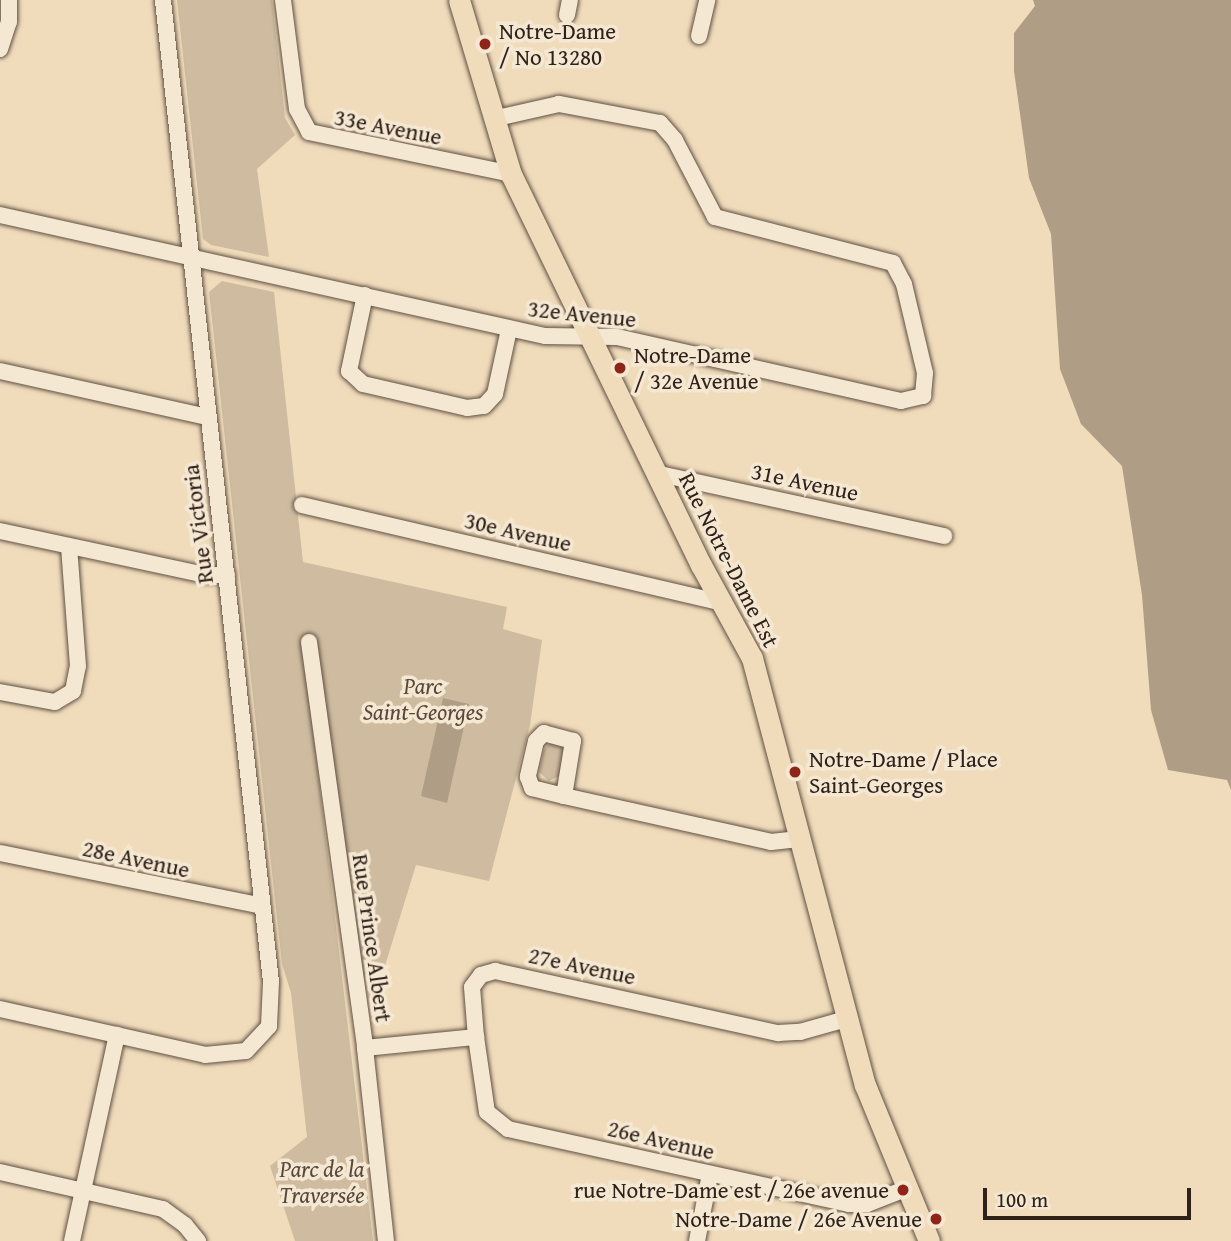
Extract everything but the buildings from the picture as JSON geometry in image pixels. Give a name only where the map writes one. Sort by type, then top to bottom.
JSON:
[{"type":"main road","name":"Rue Notre-Dame Est","points":[[459,0],[511,174],[655,473],[751,658],[846,1019],[869,1096],[905,1189],[929,1241]]},
{"type":"street","points":[[0,49],[9,22],[9,0]]},
{"type":"street","name":"Rue Victoria","points":[[117,1035],[216,1055],[246,1051],[260,1041],[269,1026],[272,1002],[163,0]]},
{"type":"street","name":"33e Avenue","points":[[283,0],[297,109],[309,132],[511,174]]},
{"type":"street","points":[[699,36],[707,0]]},
{"type":"street","name":"32e Avenue","points":[[0,215],[545,336],[589,335],[901,401],[923,396],[925,373],[904,284],[893,263],[715,217],[675,140],[660,123],[559,104],[493,119]]},
{"type":"street","points":[[365,295],[349,371],[363,384],[467,408],[484,406],[495,394],[509,328]]},
{"type":"street","points":[[0,371],[208,417]]},
{"type":"street","name":"31e Avenue","points":[[655,473],[944,536]]},
{"type":"street","name":"30e Avenue","points":[[302,505],[724,603]]},
{"type":"street","points":[[0,531],[205,575],[227,575]]},
{"type":"street","points":[[0,692],[55,702],[74,691],[78,666],[69,546]]},
{"type":"street","name":"Rue Prince Albert","points":[[309,642],[365,1048],[386,1241]]},
{"type":"street","points":[[564,796],[771,842],[799,839]]},
{"type":"street","name":"28e Avenue","points":[[0,853],[262,906]]},
{"type":"street","name":"27e Avenue","points":[[476,1037],[472,987],[481,975],[495,971],[778,1033],[800,1032],[846,1019]]},
{"type":"street","points":[[0,1009],[117,1035],[72,1241]]},
{"type":"street","points":[[365,1048],[476,1037]]},
{"type":"street","name":"26e Avenue","points":[[476,1037],[484,1104],[497,1124],[710,1174],[858,1205],[905,1189]]},
{"type":"street","points":[[0,1172],[163,1209],[185,1225],[198,1241]]},
{"type":"street","points":[[697,1241],[710,1174]]},
{"type":"green space","points":[[177,0],[272,0],[285,118],[295,135],[257,169],[269,257],[211,245],[203,239]]},
{"type":"green space","points":[[222,281],[274,292],[303,562],[507,607],[503,629],[542,640],[530,725],[489,881],[416,865],[384,969],[351,984],[311,713],[373,1241],[295,1241],[270,1166],[307,1137],[291,993],[282,964],[209,292]]},
{"type":"green space","points":[[550,743],[560,745],[564,751],[559,776],[549,781],[539,772],[544,750]]},
{"type":"shaded area","points":[[1033,0],[1231,0],[1231,790],[1227,780],[1168,770],[1151,710],[1142,595],[1122,466],[1081,424],[1060,369],[1051,234],[1029,178],[1014,71],[1014,33],[1035,6]]},
{"type":"shaded area","points":[[443,698],[469,704],[447,803],[421,796]]},
{"type":"place","name":"Notre-Dame / No 13280","points":[[485,44]]},
{"type":"place","name":"Notre-Dame / 32e Avenue","points":[[620,368]]},
{"type":"place","name":"Notre-Dame / Place Saint-Georges","points":[[795,772]]},
{"type":"place","name":"rue Notre-Dame est / 26e avenue","points":[[903,1190]]},
{"type":"place","name":"Notre-Dame / 26e Avenue","points":[[936,1219]]},
{"type":"park label","name":"Parc Saint-Georges","points":[[423,699]]},
{"type":"park label","name":"Parc de la Traversée","points":[[322,1182]]}]
